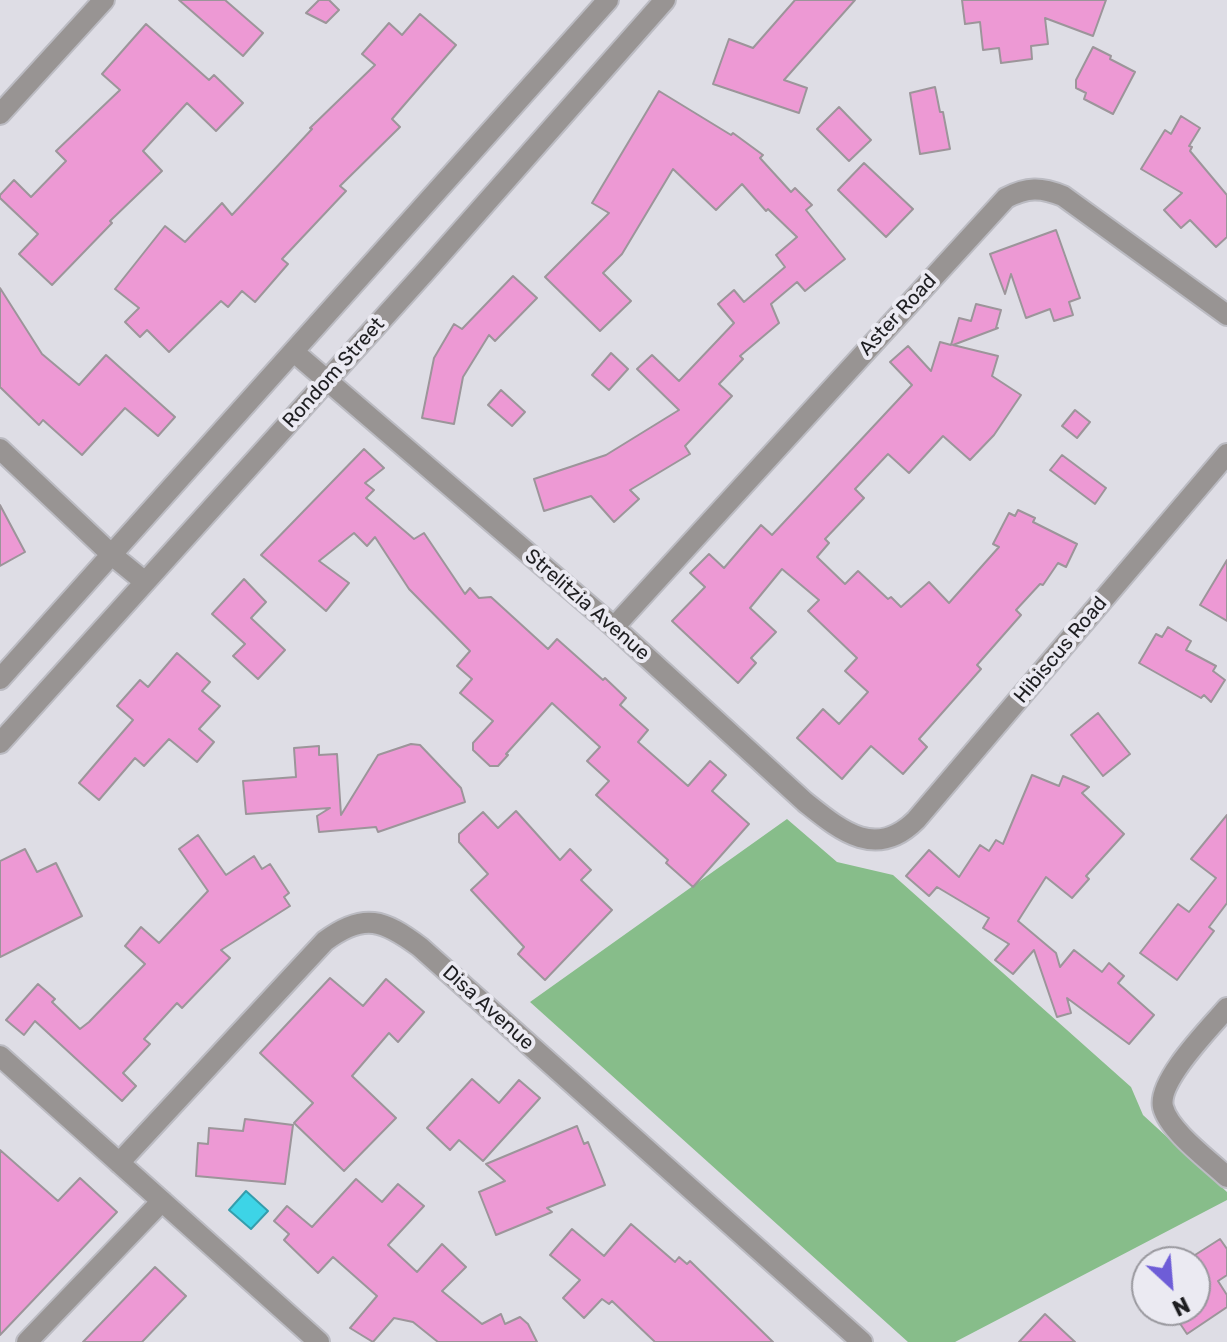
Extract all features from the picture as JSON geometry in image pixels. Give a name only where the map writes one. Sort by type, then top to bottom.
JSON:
[{"type":"street","points":[[0,679],[608,0]]},
{"type":"street","name":"Rondom Street","points":[[0,743],[665,0]]},
{"type":"street","points":[[0,114],[96,3]]},
{"type":"street","name":"Aster Road","points":[[614,627],[1006,198],[1035,188],[1063,196],[1227,315]]},
{"type":"street","name":"Strelitzia Avenue","points":[[294,352],[614,627],[805,802],[851,836],[886,836]]},
{"type":"street","points":[[0,449],[112,555],[145,582]]},
{"type":"street","name":"Hibiscus Road","points":[[886,836],[910,826],[1227,454]]},
{"type":"street","name":"Disa Avenue","points":[[119,1163],[325,941],[349,927],[372,921],[400,931],[420,947],[862,1342]]},
{"type":"street","points":[[1227,1008],[1181,1063],[1167,1086],[1162,1103],[1167,1117],[1183,1136],[1227,1177]]},
{"type":"street","points":[[0,1056],[319,1342]]},
{"type":"street","points":[[27,1342],[162,1201]]},
{"type":"green space","points":[[787,819],[837,862],[893,875],[1131,1087],[1143,1115],[1227,1192],[1227,1200],[1139,1246],[1131,1246],[1131,1250],[955,1342],[908,1342],[530,1002]]},
{"type":"water","points":[[246,1191],[268,1211],[251,1229],[229,1210]]},
{"type":"building","points":[[179,0],[225,0],[263,33],[243,56]]},
{"type":"building","points":[[319,0],[329,0],[339,10],[326,23],[306,13]]},
{"type":"building","points":[[795,0],[855,0],[784,80],[807,88],[799,113],[713,84],[729,39],[753,48]]},
{"type":"building","points":[[962,0],[1106,0],[1093,36],[1045,18],[1048,44],[1031,46],[1032,59],[1001,63],[999,48],[983,50],[980,22],[965,24]]},
{"type":"building","points":[[420,14],[456,45],[392,119],[400,127],[340,186],[346,191],[282,259],[288,264],[255,302],[242,291],[228,307],[221,301],[169,352],[147,330],[140,337],[125,322],[139,308],[115,289],[165,226],[185,242],[222,203],[232,215],[310,128],[375,65],[362,54],[389,23],[402,35]]},
{"type":"building","points":[[146,24],[209,80],[214,75],[243,103],[216,131],[187,103],[143,151],[162,171],[110,221],[112,223],[52,285],[19,254],[38,234],[0,195],[14,180],[31,197],[66,161],[56,151],[120,90],[102,74]]},
{"type":"building","points":[[1093,47],[1135,72],[1113,114],[1084,99],[1086,93],[1076,88],[1076,80]]},
{"type":"building","points":[[935,87],[950,149],[920,154],[910,93]]},
{"type":"building","points":[[659,91],[731,135],[733,133],[763,155],[760,158],[791,192],[795,188],[812,205],[806,210],[845,259],[805,291],[797,282],[771,304],[779,323],[740,356],[743,359],[719,384],[732,396],[685,446],[690,454],[630,490],[639,499],[614,522],[591,496],[544,511],[534,479],[606,455],[679,410],[637,369],[652,355],[679,381],[734,323],[718,304],[734,290],[744,302],[785,267],[776,255],[797,237],[768,209],[766,211],[742,184],[716,210],[673,169],[622,254],[603,273],[631,301],[600,331],[545,277],[609,213],[592,203]]},
{"type":"building","points":[[839,107],[871,140],[849,161],[817,129]]},
{"type":"building","points":[[1181,116],[1200,128],[1189,146],[1192,147],[1190,151],[1227,195],[1227,237],[1216,247],[1190,220],[1181,228],[1164,210],[1182,193],[1141,169],[1165,130],[1171,134]]},
{"type":"building","points":[[864,163],[913,209],[886,237],[838,190]]},
{"type":"building","points":[[1056,230],[1080,298],[1069,302],[1073,315],[1054,321],[1050,309],[1026,318],[1011,274],[1005,294],[990,254]]},
{"type":"building","points":[[513,276],[537,298],[495,341],[489,335],[463,377],[454,424],[422,418],[434,358],[454,324],[462,329]]},
{"type":"building","points":[[0,288],[42,354],[79,385],[106,355],[175,417],[158,436],[125,408],[82,455],[43,420],[39,425],[0,387]]},
{"type":"building","points":[[976,304],[1001,310],[998,328],[953,345],[998,356],[992,376],[1021,395],[994,435],[970,460],[943,436],[909,473],[888,454],[855,489],[864,498],[825,539],[829,543],[817,557],[845,584],[858,571],[901,607],[929,582],[949,603],[999,547],[993,544],[1009,513],[1015,516],[1018,510],[1035,518],[1033,522],[1077,544],[1066,567],[1058,563],[1043,585],[1040,584],[1016,610],[1021,615],[977,665],[981,669],[919,739],[927,747],[903,774],[871,746],[842,779],[797,738],[823,709],[839,724],[868,692],[845,671],[857,658],[808,611],[819,600],[782,569],[750,608],[776,632],[751,658],[756,663],[738,683],[672,621],[705,587],[690,573],[709,554],[724,568],[761,525],[772,535],[912,385],[890,362],[908,346],[931,371],[940,342],[951,345],[959,318],[971,321]]},
{"type":"building","points":[[611,353],[628,369],[609,390],[592,375]]},
{"type":"building","points":[[501,390],[525,412],[512,426],[488,405]]},
{"type":"building","points":[[1075,410],[1090,422],[1077,438],[1062,426]]},
{"type":"building","points":[[364,449],[384,468],[365,483],[374,490],[366,498],[414,539],[424,533],[465,594],[470,588],[479,598],[491,597],[548,649],[557,639],[603,680],[605,678],[626,698],[620,705],[648,730],[638,742],[688,786],[710,761],[726,775],[712,791],[749,824],[693,887],[596,795],[609,781],[587,761],[600,747],[552,703],[498,766],[490,766],[473,750],[473,743],[493,721],[460,693],[472,679],[457,666],[470,651],[409,589],[375,537],[367,546],[354,533],[319,561],[349,583],[326,611],[261,555]]},
{"type":"building","points":[[1062,455],[1106,488],[1095,504],[1050,470]]},
{"type":"building","points":[[0,505],[25,552],[0,566]]},
{"type":"building","points":[[1227,560],[1227,621],[1200,605]]},
{"type":"building","points":[[244,579],[266,602],[251,618],[285,650],[258,679],[233,656],[245,644],[212,614]]},
{"type":"building","points":[[1168,627],[1191,641],[1186,650],[1216,666],[1213,671],[1225,680],[1211,702],[1204,695],[1201,698],[1139,663],[1156,634],[1162,637]]},
{"type":"building","points":[[177,653],[210,682],[202,691],[220,706],[199,729],[214,742],[197,762],[169,739],[144,766],[135,758],[99,800],[79,783],[133,720],[117,706],[140,680],[148,687]]},
{"type":"building","points":[[1098,713],[1130,754],[1103,776],[1071,735]]},
{"type":"building","points":[[411,744],[420,745],[461,788],[465,802],[378,832],[376,827],[319,832],[317,816],[330,808],[246,814],[243,781],[296,777],[294,748],[319,746],[319,755],[337,754],[341,815],[378,755]]},
{"type":"building","points":[[1032,775],[1059,786],[1063,776],[1089,787],[1082,793],[1124,834],[1086,876],[1089,879],[1072,898],[1046,877],[1018,921],[1056,953],[1060,967],[1074,950],[1102,972],[1109,963],[1124,976],[1118,983],[1154,1015],[1129,1044],[1067,998],[1071,1013],[1057,1017],[1034,950],[1013,974],[995,960],[1009,944],[983,928],[989,918],[937,887],[929,896],[906,876],[929,850],[959,877],[980,845],[989,851],[996,840],[1003,844]]},
{"type":"building","points":[[516,811],[560,860],[570,849],[591,870],[581,880],[612,910],[545,980],[518,954],[524,947],[471,890],[488,874],[459,842],[459,834],[483,812],[498,828]]},
{"type":"building","points":[[1227,815],[1227,903],[1209,927],[1214,931],[1177,980],[1140,953],[1178,904],[1189,912],[1216,878],[1191,859]]},
{"type":"building","points":[[198,835],[226,875],[254,856],[262,869],[270,864],[289,893],[284,897],[290,906],[221,950],[230,958],[182,1008],[177,1003],[144,1039],[150,1044],[123,1073],[136,1086],[122,1101],[35,1021],[24,1035],[6,1020],[38,984],[80,1029],[89,1022],[145,964],[125,946],[141,927],[159,943],[208,891],[179,849]]},
{"type":"building","points":[[25,849],[37,872],[56,863],[82,916],[0,957],[0,861]]},
{"type":"building","points":[[330,978],[363,1006],[386,979],[424,1012],[398,1042],[389,1033],[352,1076],[396,1118],[344,1171],[294,1123],[313,1103],[260,1053]]},
{"type":"building","points":[[472,1079],[499,1103],[519,1080],[540,1098],[483,1161],[459,1140],[450,1150],[427,1128]]},
{"type":"building","points":[[245,1119],[293,1125],[285,1184],[196,1176],[198,1143],[208,1144],[209,1128],[243,1131]]},
{"type":"building","points":[[577,1126],[584,1144],[588,1142],[605,1185],[547,1208],[552,1212],[496,1235],[479,1192],[505,1181],[486,1164]]},
{"type":"building","points":[[0,1150],[58,1201],[80,1178],[117,1212],[0,1335]]},
{"type":"building","points":[[356,1179],[382,1202],[398,1184],[424,1206],[388,1245],[417,1272],[442,1244],[466,1267],[442,1291],[482,1324],[501,1314],[505,1324],[520,1317],[528,1324],[537,1342],[438,1342],[413,1322],[394,1318],[373,1342],[350,1328],[377,1296],[333,1257],[318,1273],[284,1240],[289,1234],[274,1221],[287,1206],[312,1227]]},
{"type":"building","points":[[631,1224],[675,1262],[679,1257],[687,1264],[690,1261],[773,1342],[655,1342],[612,1301],[609,1304],[602,1299],[584,1318],[563,1298],[580,1280],[550,1255],[572,1229],[604,1256]]},
{"type":"building","points":[[1220,1239],[1227,1249],[1227,1275],[1218,1281],[1227,1295],[1227,1307],[1211,1318],[1211,1246]]},
{"type":"building","points":[[155,1267],[186,1296],[142,1342],[83,1342]]},
{"type":"building","points":[[1045,1314],[1075,1342],[1019,1342]]},
{"type":"building","points":[[1182,1326],[1199,1326],[1187,1334]]}]
